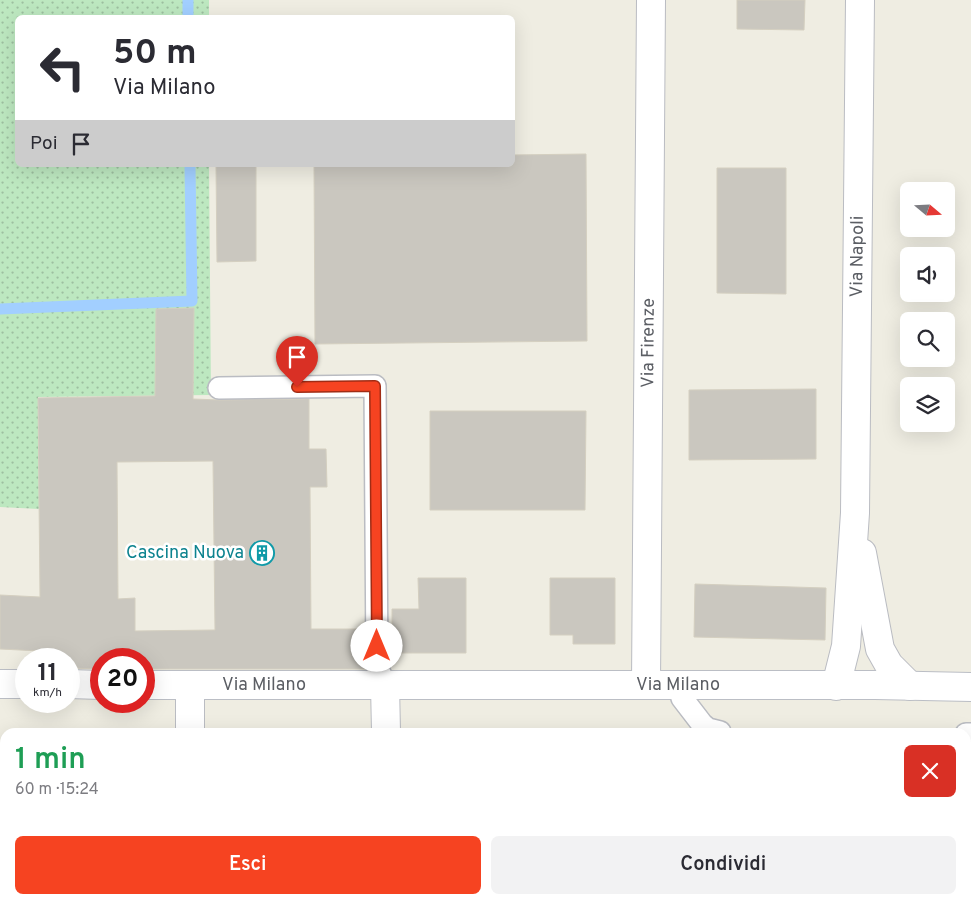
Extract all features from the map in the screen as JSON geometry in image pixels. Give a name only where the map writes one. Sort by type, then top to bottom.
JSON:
[{"type":"street","name":"Via Firenze","points":[[646,685],[651,0]]},
{"type":"street","name":"Via Napoli","points":[[836,686],[846,646],[855,513],[860,0]]},
{"type":"street","name":"Via Napoli","points":[[855,513],[880,649],[889,665],[910,686]]},
{"type":"street","points":[[0,684],[15,684]]},
{"type":"street","name":"Via Milano","points":[[155,685],[971,687]]},
{"type":"street","points":[[385,685],[386,728]]},
{"type":"street","points":[[190,686],[190,728]]},
{"type":"lane","points":[[219,388],[375,386],[377,666],[385,685]]},
{"type":"lane","points":[[679,686],[682,698],[707,728]]},
{"type":"green space","points":[[0,0],[209,0],[209,15],[15,15],[15,167],[209,167],[211,395],[38,397],[39,509],[0,507]]},
{"type":"building","points":[[737,0],[805,0],[804,30],[737,29]]},
{"type":"building","points":[[586,154],[587,341],[315,344],[314,167],[515,167],[515,155]]},
{"type":"building","points":[[216,167],[256,167],[256,261],[217,262]]},
{"type":"building","points":[[717,168],[786,168],[786,294],[717,293]]},
{"type":"building","name":"Cascina Nuova","points":[[194,308],[193,399],[309,399],[309,449],[326,449],[327,487],[310,487],[311,629],[364,629],[365,669],[155,669],[155,648],[90,648],[90,669],[80,668],[80,648],[0,649],[0,595],[40,597],[38,398],[155,396],[156,309]],"holes":[[[213,461],[215,630],[135,631],[135,598],[118,599],[117,462]]]},
{"type":"building","points":[[816,389],[816,459],[689,460],[689,390]]},
{"type":"building","points":[[430,411],[586,411],[585,510],[430,510]]},
{"type":"building","points":[[418,578],[466,578],[466,653],[392,653],[392,609],[419,609]]},
{"type":"building","points":[[550,578],[615,578],[615,644],[573,644],[573,635],[550,635]]},
{"type":"building","points":[[695,584],[826,588],[825,640],[694,637]]},
{"type":"waterway","points":[[188,0],[188,15]]},
{"type":"waterway","points":[[0,309],[192,301],[190,167]]},
{"type":"place","name":"Cascina Nuova","points":[[262,553]]},
{"type":"route","points":[[297,387],[375,386],[377,646]]}]
